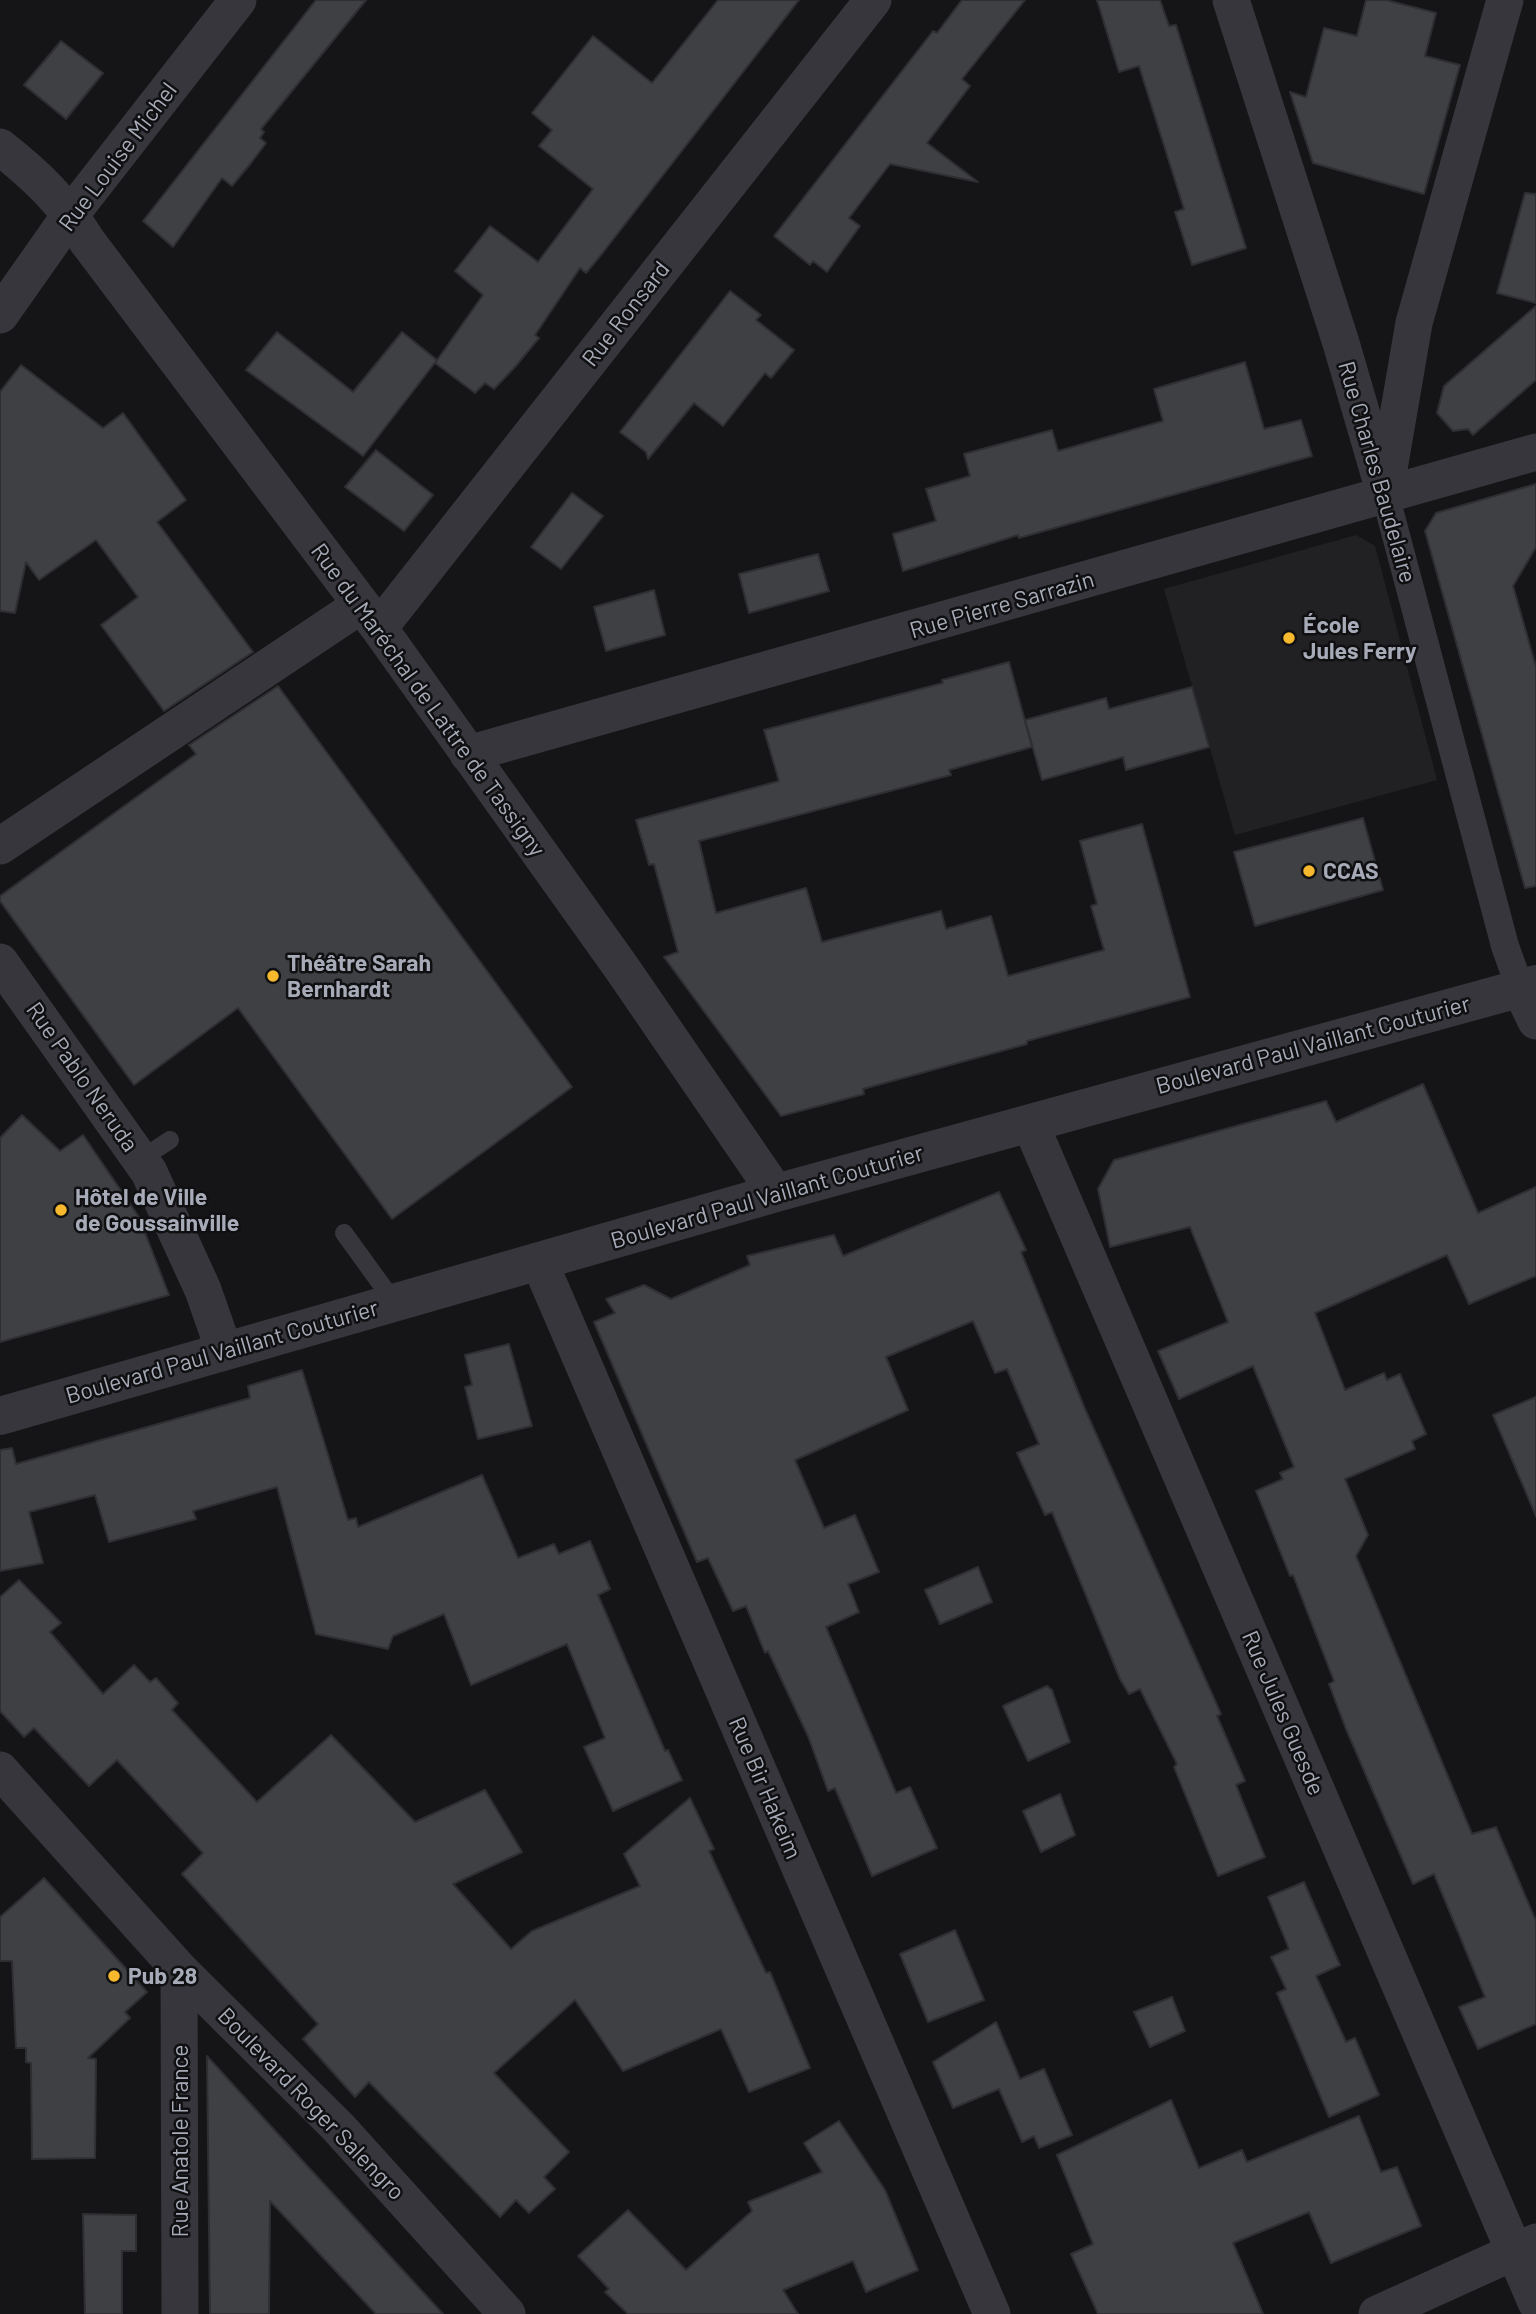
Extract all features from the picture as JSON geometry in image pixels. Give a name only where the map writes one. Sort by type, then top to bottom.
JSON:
[{"type":"street","name":"Rue Louise Michel","points":[[0,314],[71,214],[238,0]]},
{"type":"street","name":"Rue Ronsard","points":[[0,846],[370,616],[873,0]]},
{"type":"street","name":"Rue Charles Baudelaire","points":[[1231,0],[1341,343],[1385,494],[1505,946],[1531,998]]},
{"type":"street","points":[[1385,494],[1414,323],[1505,0]]},
{"type":"street","name":"Rue du Maréchal de Lattre de Tassigny","points":[[0,147],[42,180],[71,214],[87,241],[370,616],[621,967],[776,1193]]},
{"type":"street","name":"Rue Pierre Sarrazin","points":[[468,754],[1536,453]]},
{"type":"street","name":"Rue Pablo Neruda","points":[[0,962],[155,1150],[224,1350]]},
{"type":"street","name":"Boulevard Paul Vaillant Couturier","points":[[0,1416],[224,1350],[1030,1123],[1531,998]]},
{"type":"street","name":"Rue Jules Guesde","points":[[1030,1123],[1525,2247],[1536,2302]]},
{"type":"street","name":"Rue Bir Hakeim","points":[[539,1261],[992,2314]]},
{"type":"street","name":"Boulevard Roger Salengro","points":[[0,1770],[179,1969],[338,2127],[507,2314]]},
{"type":"street","name":"Rue Anatole France","points":[[179,1969],[180,2314]]},
{"type":"street","points":[[1377,2314],[1525,2247]]},
{"type":"lane","points":[[344,1233],[394,1302]]},
{"type":"shaded area","name":"École Jules Ferry","points":[[1356,535],[1375,546],[1437,780],[1235,835],[1164,589]]},
{"type":"building","points":[[316,0],[366,0],[261,129],[264,132],[260,138],[266,143],[251,163],[232,186],[222,178],[173,247],[143,221]]},
{"type":"building","points":[[718,0],[799,0],[601,255],[586,273],[580,268],[535,335],[539,338],[494,389],[485,383],[475,393],[435,363],[483,295],[455,271],[490,226],[538,262],[593,189],[539,146],[552,130],[532,113],[593,36],[652,83]]},
{"type":"building","points":[[962,0],[1025,0],[962,79],[970,86],[927,143],[978,182],[890,164],[849,218],[860,226],[827,272],[813,261],[810,265],[774,236],[933,31],[937,33]]},
{"type":"building","points":[[1097,0],[1160,0],[1169,26],[1176,25],[1246,248],[1192,265],[1175,212],[1184,209],[1139,66],[1119,72]]},
{"type":"building","points":[[1366,0],[1386,0],[1436,13],[1425,56],[1460,65],[1424,194],[1313,163],[1290,92],[1306,97],[1324,28],[1357,36]]},
{"type":"building","points":[[61,41],[103,73],[66,119],[24,85]]},
{"type":"building","points":[[1525,193],[1536,194],[1536,303],[1497,293]]},
{"type":"building","points":[[730,291],[761,315],[756,320],[794,350],[771,378],[765,373],[723,426],[694,403],[648,459],[646,452],[620,432]]},
{"type":"building","points":[[1536,306],[1536,380],[1473,435],[1468,429],[1453,431],[1437,413],[1444,386]]},
{"type":"building","points":[[277,332],[353,392],[402,332],[437,360],[363,456],[246,370]]},
{"type":"building","points":[[1245,362],[1264,429],[1301,420],[1312,456],[1019,538],[1018,535],[903,571],[893,534],[936,521],[926,489],[970,476],[964,454],[1052,430],[1058,451],[1163,421],[1154,389]]},
{"type":"building","points":[[21,365],[103,428],[123,413],[186,500],[157,522],[253,652],[164,711],[101,625],[138,597],[96,540],[39,580],[26,562],[15,613],[0,611],[0,392]]},
{"type":"building","points":[[376,450],[433,495],[404,531],[345,487]]},
{"type":"building","name":"École Jules Ferry","points":[[1536,484],[1536,547],[1513,586],[1536,667],[1536,886],[1525,888],[1425,531],[1436,513]]},
{"type":"building","points":[[572,493],[603,516],[561,569],[531,547]]},
{"type":"building","points":[[818,554],[829,591],[749,613],[739,574]]},
{"type":"building","points":[[654,590],[665,635],[606,651],[594,607]]},
{"type":"building","points":[[1009,662],[1032,747],[949,770],[951,775],[699,841],[716,913],[806,888],[822,942],[941,911],[946,929],[991,916],[1008,976],[1104,950],[1091,906],[1097,904],[1080,841],[1142,824],[1190,997],[1027,1041],[1027,1044],[863,1089],[864,1094],[781,1116],[664,957],[678,952],[654,864],[649,865],[636,820],[779,781],[764,730],[943,683],[942,680]]},
{"type":"building","name":"Théâtre Sarah Bernhardt","points":[[278,686],[572,1087],[392,1219],[238,1008],[134,1085],[0,901],[0,896],[196,754],[189,745]]},
{"type":"building","points":[[1192,687],[1209,747],[1126,770],[1123,757],[1042,780],[1025,720],[1106,698],[1109,709]]},
{"type":"building","name":"CCAS","points":[[1363,818],[1383,890],[1255,926],[1234,852]]},
{"type":"building","points":[[1423,1084],[1478,1213],[1536,1187],[1536,1276],[1469,1304],[1447,1255],[1315,1313],[1345,1390],[1384,1373],[1387,1380],[1400,1374],[1426,1434],[1412,1441],[1415,1449],[1345,1479],[1368,1535],[1356,1556],[1472,1834],[1496,1827],[1536,1921],[1536,2024],[1478,2049],[1459,2007],[1485,1997],[1434,1874],[1413,1884],[1346,1729],[1329,1684],[1334,1681],[1293,1575],[1290,1576],[1256,1491],[1283,1479],[1280,1473],[1294,1467],[1253,1366],[1179,1399],[1158,1351],[1228,1322],[1190,1227],[1110,1247],[1098,1189],[1114,1160],[1326,1101],[1336,1122]]},
{"type":"building","name":"Hôtel de Ville de Goussainville","points":[[22,1115],[60,1151],[83,1135],[139,1217],[169,1295],[0,1342],[0,1138]]},
{"type":"building","points":[[999,1192],[1026,1250],[1021,1252],[1085,1409],[1221,1714],[1217,1716],[1245,1781],[1236,1785],[1265,1857],[1218,1876],[1174,1767],[1177,1764],[1140,1689],[1129,1694],[1120,1679],[1052,1512],[1045,1515],[1017,1453],[1039,1444],[1007,1369],[995,1373],[973,1321],[886,1357],[908,1410],[795,1460],[824,1528],[855,1515],[879,1572],[848,1584],[859,1612],[826,1627],[896,1793],[910,1787],[937,1848],[872,1876],[835,1788],[828,1791],[808,1736],[768,1651],[765,1653],[746,1606],[733,1611],[708,1558],[697,1562],[594,1322],[615,1313],[606,1299],[644,1285],[671,1299],[750,1265],[747,1256],[834,1235],[843,1256]]},
{"type":"building","points":[[509,1344],[532,1426],[478,1439],[465,1387],[472,1385],[465,1355]]},
{"type":"building","points":[[302,1370],[348,1520],[356,1518],[358,1527],[482,1475],[518,1558],[554,1544],[559,1554],[590,1541],[610,1589],[598,1595],[665,1751],[668,1750],[682,1780],[613,1811],[584,1747],[605,1738],[567,1644],[471,1685],[444,1614],[393,1636],[388,1649],[316,1634],[277,1487],[193,1511],[196,1519],[109,1542],[95,1495],[29,1512],[43,1563],[0,1571],[0,1450],[12,1448],[16,1464],[250,1398],[248,1386]]},
{"type":"building","points":[[1536,1397],[1536,1516],[1493,1415]]},
{"type":"building","points":[[978,1567],[992,1602],[940,1624],[925,1590]]},
{"type":"building","points":[[19,1580],[61,1623],[50,1632],[103,1694],[134,1665],[150,1682],[156,1678],[178,1703],[172,1710],[257,1802],[331,1735],[415,1822],[485,1790],[522,1852],[453,1884],[511,1949],[532,1931],[640,1886],[624,1854],[690,1798],[714,1849],[709,1851],[766,1973],[770,1972],[810,2068],[749,2092],[721,2029],[623,2071],[575,2000],[494,2073],[569,2152],[544,2177],[555,2189],[529,2213],[516,2200],[500,2217],[369,2082],[355,2097],[303,2039],[318,2024],[182,1874],[203,1853],[117,1760],[89,1786],[34,1728],[24,1737],[0,1711],[0,1597]]},
{"type":"building","points":[[1047,1686],[1052,1690],[1070,1742],[1028,1761],[1003,1706]]},
{"type":"building","points":[[1060,1794],[1075,1835],[1041,1852],[1023,1811]]},
{"type":"building","points":[[44,1878],[147,1992],[125,2012],[130,2018],[88,2058],[96,2059],[95,2158],[32,2159],[31,2063],[26,2062],[26,2048],[16,2048],[12,1961],[0,1961],[0,1917]]},
{"type":"building","points":[[1304,1882],[1340,1965],[1316,1976],[1346,2042],[1355,2038],[1379,2095],[1329,2117],[1277,1993],[1286,1989],[1271,1957],[1289,1949],[1268,1897]]},
{"type":"building","points":[[955,1930],[984,2000],[928,2022],[900,1954]]},
{"type":"building","points":[[1172,1997],[1185,2031],[1150,2047],[1134,2012]]},
{"type":"building","points":[[996,2022],[1020,2079],[1044,2069],[1072,2135],[1039,2148],[1034,2136],[1022,2142],[999,2089],[953,2108],[933,2062]]},
{"type":"building","points":[[207,2056],[443,2314],[376,2314],[270,2201],[269,2314],[210,2314]]},
{"type":"building","points":[[1171,2100],[1199,2168],[1242,2150],[1247,2162],[1359,2116],[1381,2172],[1397,2167],[1421,2226],[1331,2263],[1309,2212],[1233,2243],[1263,2314],[1098,2314],[1071,2254],[1093,2244],[1057,2155]]},
{"type":"building","points":[[839,2121],[885,2190],[918,2270],[866,2292],[853,2261],[783,2290],[798,2314],[628,2314],[605,2292],[609,2289],[578,2256],[628,2210],[686,2270],[752,2211],[748,2202],[822,2172],[804,2143]]},
{"type":"building","points":[[83,2214],[136,2215],[136,2251],[122,2251],[122,2314],[85,2314]]},
{"type":"place","name":"École Jules Ferry","points":[[1289,638]]},
{"type":"place","name":"CCAS","points":[[1309,871]]},
{"type":"place","name":"Théâtre Sarah Bernhardt","points":[[273,976]]},
{"type":"place","name":"Hôtel de Ville de Goussainville","points":[[61,1210]]},
{"type":"place","name":"Pub 28","points":[[114,1976]]}]
